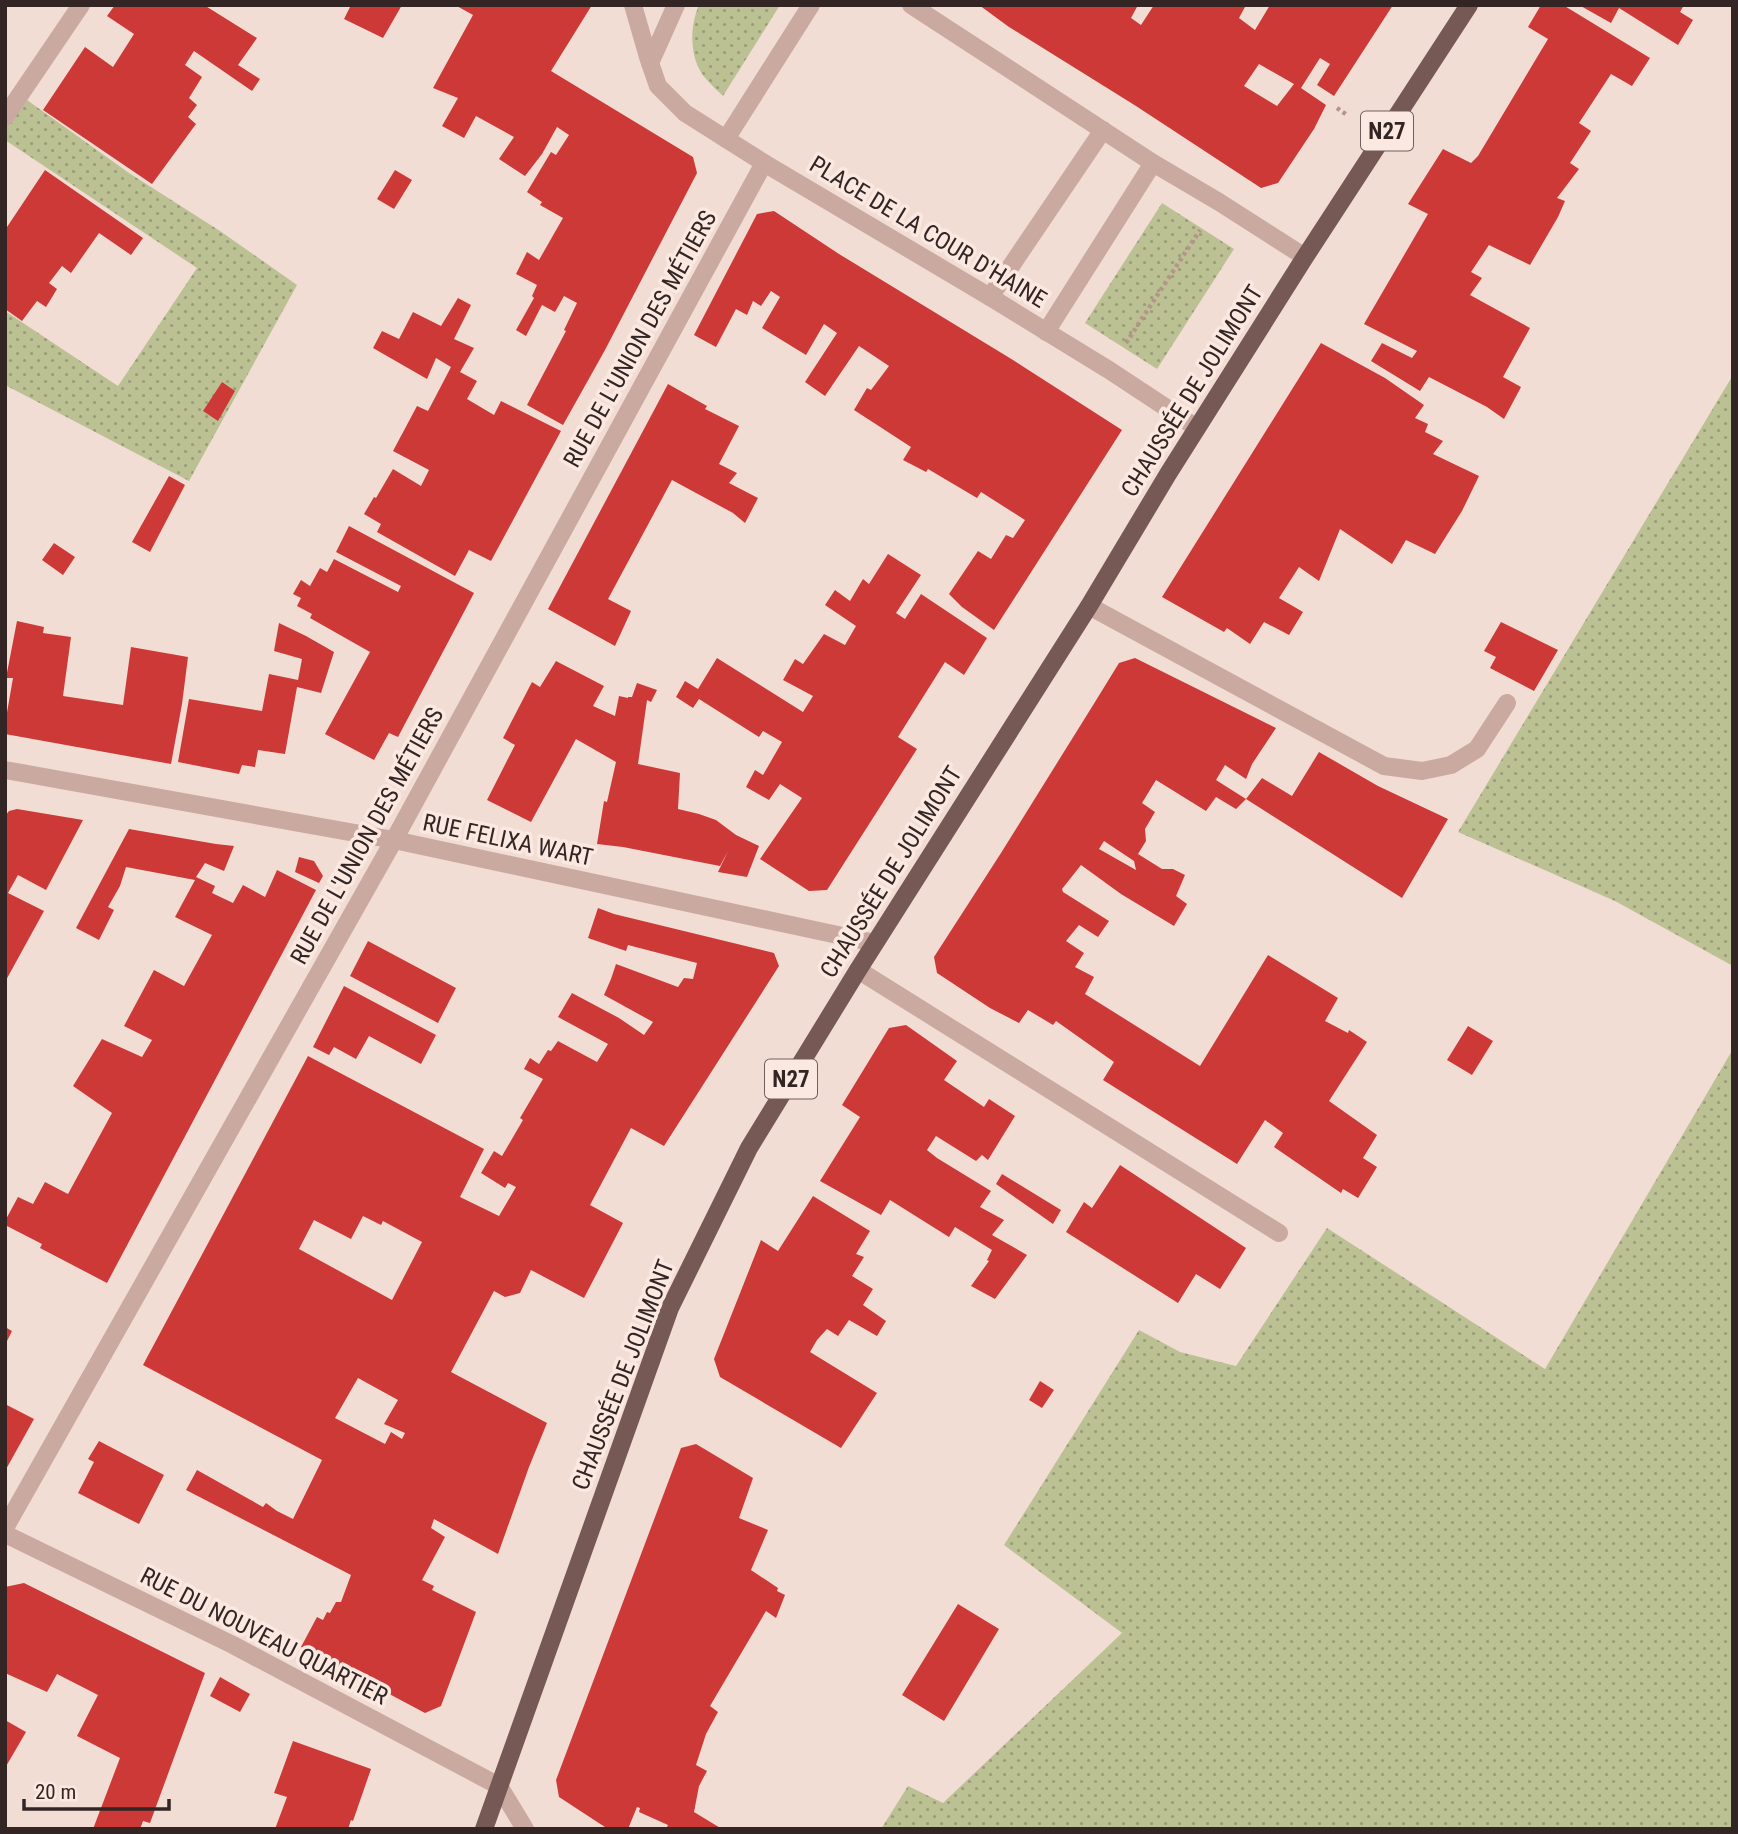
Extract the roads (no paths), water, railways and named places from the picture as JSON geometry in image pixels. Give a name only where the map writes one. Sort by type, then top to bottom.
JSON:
[{"type":"main road","name":"CHAUSSÉE DE JOLIMONT","points":[[484,1829],[670,1308],[749,1148],[1304,257],[1469,5]]},
{"type":"street","points":[[5,117],[81,5]]},
{"type":"street","name":"PLACE DE LA COUR D'HAINE","points":[[633,5],[659,86],[685,113],[1109,370],[1197,428]]},
{"type":"street","points":[[650,64],[676,5]]},
{"type":"street","points":[[726,139],[811,5]]},
{"type":"street","points":[[911,5],[1153,163],[1304,257]]},
{"type":"street","points":[[990,297],[1103,130]]},
{"type":"street","name":"RUE DE L'UNION DES MÉTIERS","points":[[5,1528],[394,840],[764,163]]},
{"type":"street","points":[[1046,332],[1153,163]]},
{"type":"street","points":[[1088,606],[1384,766],[1422,771],[1451,765],[1477,749],[1507,703]]},
{"type":"street","name":"RUE FELIXA WART","points":[[8,775],[394,840],[875,943]]},
{"type":"street","points":[[858,970],[1279,1233]]},
{"type":"street","name":"RUE DU NOUVEAU QUARTIER","points":[[5,1534],[233,1645],[499,1786]]},
{"type":"street","points":[[499,1786],[525,1829]]}]
